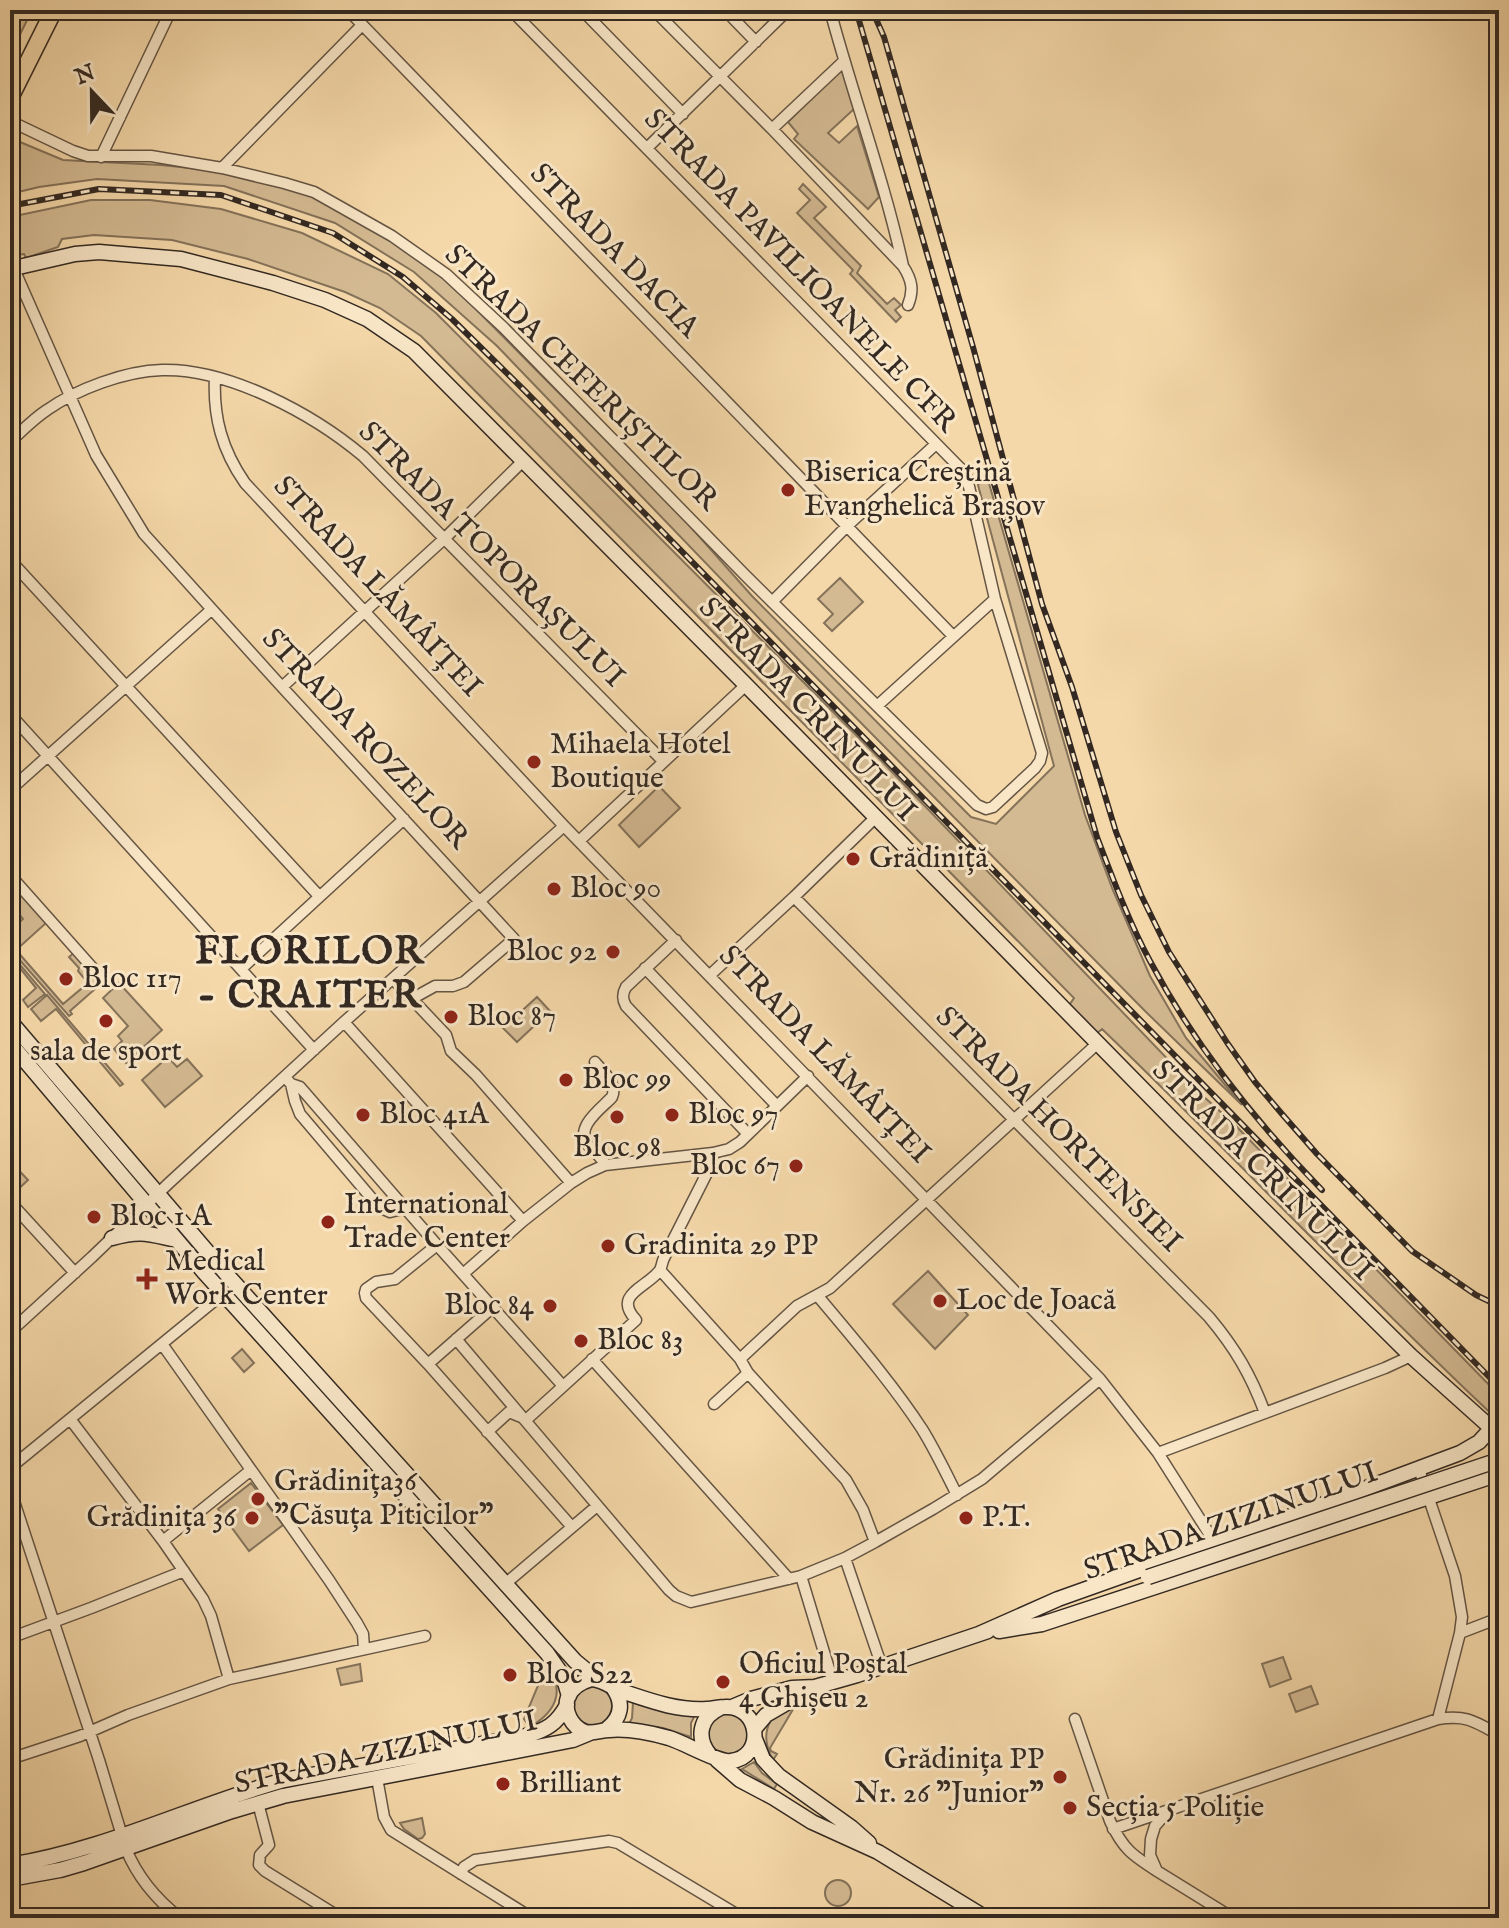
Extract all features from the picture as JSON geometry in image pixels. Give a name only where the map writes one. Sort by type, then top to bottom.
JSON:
[{"type":"main road","points":[[11,99],[54,10]]},
{"type":"main road","name":"STRADA CRINULUI","points":[[12,269],[75,254],[99,252],[181,259],[325,300],[367,319],[414,351],[1177,1124],[1411,1356],[1495,1431]]},
{"type":"main road","points":[[10,1021],[152,1199],[177,1240],[547,1653],[563,1676],[568,1715],[573,1723],[590,1733],[607,1729],[656,1735],[684,1743],[724,1761],[738,1760],[749,1752],[755,1734]]},
{"type":"main road","points":[[10,1043],[152,1199],[229,1277],[575,1661],[614,1689],[620,1708],[618,1718],[607,1729]]},
{"type":"main road","points":[[112,1238],[142,1232],[177,1240]]},
{"type":"main road","points":[[1215,1543],[1419,1469],[1472,1447],[1495,1431]]},
{"type":"main road","name":"STRADA ZIZINULUI","points":[[614,1689],[664,1705],[690,1709],[726,1707],[792,1688],[815,1687],[1499,1460]]},
{"type":"main road","name":"STRADA ZIZINULUI","points":[[979,1634],[1042,1624],[1499,1474]]},
{"type":"main road","name":"STRADA ZIZINULUI","points":[[979,1634],[1058,1599],[1215,1543]]},
{"type":"main road","points":[[568,1700],[578,1684],[598,1680]]},
{"type":"main road","name":"STRADA ZIZINULUI","points":[[755,1734],[766,1715],[815,1687]]},
{"type":"main road","name":"STRADA ZIZINULUI","points":[[10,1879],[60,1870],[241,1793],[284,1780],[539,1732],[555,1723],[568,1700]]},
{"type":"main road","points":[[878,1852],[852,1828],[773,1771],[763,1759],[748,1715],[726,1707],[709,1714],[702,1725],[701,1739],[713,1757],[740,1780],[812,1822],[878,1852],[986,1918]]},
{"type":"main road","name":"STRADA ZIZINULUI","points":[[10,1865],[124,1843],[283,1796],[573,1740],[590,1733]]},
{"type":"street","points":[[101,157],[171,10]]},
{"type":"street","name":"STRADA DACIA","points":[[348,10],[953,636]]},
{"type":"street","name":"STRADA PAVILIOANELE CFR","points":[[511,10],[650,145],[967,478],[995,599],[1041,748],[1041,757],[1035,768],[1000,802],[986,809]]},
{"type":"street","points":[[582,10],[683,114]]},
{"type":"street","points":[[654,10],[903,266]]},
{"type":"street","points":[[725,10],[756,42]]},
{"type":"street","points":[[650,145],[788,10]]},
{"type":"street","points":[[830,10],[889,205],[903,266],[910,279],[913,292],[908,305]]},
{"type":"street","points":[[222,168],[362,25]]},
{"type":"street","points":[[772,129],[844,61]]},
{"type":"street","name":"STRADA CEFERIȘTILOR","points":[[10,121],[88,156],[151,156],[222,168],[314,192],[392,236],[446,274],[503,327],[772,602],[977,805],[986,809]]},
{"type":"street","name":"STRADA ROZELOR","points":[[12,269],[96,455],[144,534],[514,939],[459,985],[435,986],[417,996],[406,993]]},
{"type":"street","name":"STRADA TOPORAȘULUI","points":[[10,442],[46,411],[70,397],[114,379],[149,371],[177,370],[215,377],[289,407],[329,430],[363,456],[663,761]]},
{"type":"street","name":"STRADA LĂMÂIȚEI","points":[[215,377],[219,430],[233,465],[245,483],[564,826],[1100,1379],[1158,1453],[1215,1543]]},
{"type":"street","points":[[772,602],[847,526],[936,444]]},
{"type":"street","points":[[282,687],[445,538],[524,460]]},
{"type":"street","points":[[10,560],[319,896]]},
{"type":"street","points":[[877,706],[995,599]]},
{"type":"street","points":[[10,790],[211,610]]},
{"type":"street","points":[[579,841],[746,685]]},
{"type":"street","points":[[10,714],[314,1050]]},
{"type":"street","points":[[710,975],[876,817]]},
{"type":"street","points":[[241,969],[404,819]]},
{"type":"street","points":[[10,1332],[152,1199],[288,1080],[344,1022],[564,826]]},
{"type":"street","points":[[10,875],[106,983]]},
{"type":"street","name":"STRADA HORTENSIEI","points":[[794,897],[1209,1317],[1244,1364],[1265,1413]]},
{"type":"street","points":[[676,940],[624,991],[623,1001],[748,1134]]},
{"type":"street","points":[[645,968],[777,1106]]},
{"type":"street","points":[[393,979],[446,1035],[451,1051],[571,1183]]},
{"type":"street","points":[[344,1022],[523,1221]]},
{"type":"street","points":[[740,1359],[797,1306],[830,1288],[1098,1043]]},
{"type":"street","points":[[595,1062],[615,1091],[585,1127],[584,1134],[586,1143],[605,1165]]},
{"type":"street","points":[[463,1274],[523,1221],[587,1173],[605,1165],[713,1153],[735,1146],[808,1076]]},
{"type":"street","points":[[288,1080],[300,1087],[563,1386]]},
{"type":"street","points":[[288,1080],[300,1114],[379,1207],[390,1212],[406,1208]]},
{"type":"street","points":[[526,1420],[636,1320],[628,1312],[627,1303],[660,1270],[709,1169],[713,1153]]},
{"type":"street","points":[[10,1202],[75,1273]]},
{"type":"street","points":[[437,1245],[395,1279],[376,1282],[366,1289],[366,1298],[572,1527]]},
{"type":"street","points":[[660,1270],[740,1359],[748,1373],[846,1480],[863,1510],[875,1542]]},
{"type":"street","points":[[10,1468],[224,1293]]},
{"type":"street","points":[[817,1295],[912,1415],[957,1495]]},
{"type":"street","points":[[428,1364],[493,1307]]},
{"type":"street","points":[[456,1339],[669,1590],[691,1602],[801,1576],[875,1542],[982,1479],[1100,1379]]},
{"type":"street","points":[[162,1344],[329,1580],[363,1634],[364,1649]]},
{"type":"street","points":[[1158,1453],[1411,1356]]},
{"type":"street","points":[[592,1359],[789,1579]]},
{"type":"street","points":[[714,1404],[748,1373]]},
{"type":"street","points":[[487,1432],[509,1412],[526,1420]]},
{"type":"street","points":[[70,1419],[163,1541],[207,1607],[229,1679]]},
{"type":"street","points":[[1419,1469],[1455,1576],[1462,1617],[1438,1719]]},
{"type":"street","points":[[163,1541],[251,1470]]},
{"type":"street","points":[[10,1489],[15,1526],[53,1622],[124,1843],[132,1863],[145,1882],[180,1918]]},
{"type":"street","points":[[505,1584],[597,1506]]},
{"type":"street","points":[[845,1558],[882,1667]]},
{"type":"street","points":[[10,1638],[184,1571]]},
{"type":"street","points":[[801,1576],[833,1682]]},
{"type":"street","points":[[1460,1633],[1499,1618]]},
{"type":"street","points":[[10,1759],[229,1679],[425,1636]]},
{"type":"street","points":[[1075,1719],[1113,1829],[1124,1847],[1233,1918]]},
{"type":"street","points":[[1113,1829],[1438,1719],[1468,1719],[1499,1735]]},
{"type":"street","points":[[377,1778],[384,1817],[391,1830],[532,1918]]},
{"type":"street","points":[[258,1803],[269,1845],[260,1855],[259,1865],[341,1918]]},
{"type":"street","points":[[1157,1871],[1150,1855],[1151,1839],[1155,1826],[1172,1807]]},
{"type":"street","points":[[461,1874],[464,1867],[475,1860],[609,1841],[618,1843],[743,1918]]},
{"type":"shaded area","points":[[10,10],[32,10],[10,55]]},
{"type":"shaded area","points":[[842,68],[854,109],[828,133],[839,143],[857,126],[879,197],[868,209],[794,139],[798,134],[788,122]]},
{"type":"shaded area","points":[[20,142],[63,160],[239,173],[313,194],[432,265],[681,516],[752,596],[971,817],[996,824],[1054,766],[978,485],[986,473],[1085,815],[1112,888],[1150,976],[1186,1038],[1242,1105],[1146,1012],[799,660],[497,346],[414,272],[335,223],[224,186],[97,179],[10,194],[10,144]]},
{"type":"shaded area","points":[[803,184],[826,207],[814,218],[861,266],[857,273],[887,304],[894,298],[901,305],[895,310],[901,317],[896,322],[850,274],[853,270],[797,213],[810,200],[799,189]]},
{"type":"shaded area","points":[[91,200],[150,200],[221,209],[302,233],[388,274],[436,313],[873,752],[1203,1096],[1499,1395],[1499,1421],[1102,1029],[1095,1035],[1068,1007],[1074,998],[421,336],[380,308],[345,292],[248,259],[172,240],[94,235],[62,239],[58,247],[26,258],[24,254],[10,256],[10,217]]},
{"type":"shaded area","points":[[840,578],[863,602],[832,631],[824,623],[833,614],[818,599]]},
{"type":"shaded area","points":[[659,786],[680,808],[639,847],[619,825]]},
{"type":"shaded area","points":[[15,888],[46,923],[16,950],[63,1004],[88,983],[69,957],[75,952],[103,982],[70,1011],[72,1014],[69,1016],[10,949],[10,931],[23,919],[14,908],[18,903],[10,897],[10,891]]},
{"type":"shaded area","points":[[10,953],[45,994],[28,1007],[23,1000],[36,988]]},
{"type":"shaded area","points":[[119,983],[162,1030],[126,1063],[114,1049],[122,1041],[118,1036],[128,1026],[103,998]]},
{"type":"shaded area","points":[[47,995],[123,1084],[120,1086],[56,1009],[41,1021],[31,1009]]},
{"type":"shaded area","points":[[537,997],[550,1011],[517,1042],[503,1028]]},
{"type":"shaded area","points":[[168,1057],[177,1067],[187,1059],[202,1076],[165,1107],[142,1080]]},
{"type":"shaded area","points":[[11,1162],[28,1180],[12,1195],[10,1193]]},
{"type":"shaded area","points":[[928,1271],[968,1315],[935,1349],[893,1304]]},
{"type":"shaded area","points":[[242,1349],[254,1363],[244,1372],[232,1358]]},
{"type":"shaded area","points":[[251,1483],[283,1525],[249,1551],[218,1509]]},
{"type":"shaded area","points":[[1283,1657],[1291,1679],[1270,1687],[1262,1664]]},
{"type":"shaded area","points":[[543,1660],[555,1679],[556,1697],[548,1713],[530,1727],[524,1719],[542,1676],[539,1668]]},
{"type":"shaded area","points":[[360,1664],[362,1681],[341,1685],[337,1669]]},
{"type":"shaded area","points":[[1311,1686],[1318,1704],[1296,1712],[1289,1694]]},
{"type":"shaded area","points":[[593,1687],[606,1693],[612,1706],[606,1719],[593,1725],[580,1719],[574,1706],[580,1693]]},
{"type":"shaded area","points":[[633,1702],[696,1713],[691,1723],[691,1737],[663,1728],[629,1724]]},
{"type":"shaded area","points":[[803,1703],[795,1706],[770,1748],[777,1754],[773,1760],[766,1739],[770,1722],[783,1710]]},
{"type":"shaded area","points":[[728,1714],[742,1720],[748,1734],[742,1748],[728,1754],[714,1748],[708,1734],[714,1720]]},
{"type":"shaded area","points":[[754,1762],[762,1773],[777,1784],[774,1789],[742,1769]]},
{"type":"shaded area","points":[[422,1818],[425,1834],[418,1839],[400,1823]]},
{"type":"shaded area","points":[[838,1880],[847,1884],[851,1893],[847,1902],[838,1906],[829,1902],[825,1893],[829,1884]]},
{"type":"railway","points":[[856,10],[1097,837],[1115,884],[1142,946],[1186,1023],[1250,1110],[1322,1190]]},
{"type":"railway","points":[[872,10],[884,37],[973,347],[1042,604],[1072,687],[1116,832],[1141,895],[1169,952],[1228,1044],[1282,1114],[1412,1251],[1476,1295],[1499,1306]]},
{"type":"railway","points":[[10,206],[99,189],[221,195],[333,233],[403,277],[452,319],[525,391],[1499,1387]]},
{"type":"place","name":"Biserica Creștină Evanghelică Brașov","points":[[788,490]]},
{"type":"place","name":"Mihaela Hotel Boutique","points":[[534,762]]},
{"type":"place","name":"Grădiniță","points":[[853,859]]},
{"type":"place","name":"Bloc 90","points":[[554,889]]},
{"type":"place","name":"Bloc 92","points":[[613,952]]},
{"type":"place","name":"Bloc 117","points":[[66,979]]},
{"type":"place","name":"Bloc 87","points":[[451,1017]]},
{"type":"place","name":"sala de sport","points":[[106,1021]]},
{"type":"place","name":"Bloc 99","points":[[566,1080]]},
{"type":"place","name":"Bloc 41A","points":[[363,1115]]},
{"type":"place","name":"Bloc 97","points":[[672,1115]]},
{"type":"place","name":"Bloc 98","points":[[617,1117]]},
{"type":"place","name":"Bloc 67","points":[[796,1166]]},
{"type":"place","name":"Bloc 1 A","points":[[94,1217]]},
{"type":"place","name":"International Trade Center","points":[[328,1222]]},
{"type":"place","name":"Gradinita 29 PP","points":[[608,1246]]},
{"type":"place","name":"Medical Work Center","points":[[147,1279]]},
{"type":"place","name":"Loc de Joacă","points":[[940,1301]]},
{"type":"place","name":"Bloc 84","points":[[550,1306]]},
{"type":"place","name":"Bloc 83","points":[[581,1341]]},
{"type":"place","name":"Grădinița36 \"Căsuța Piticilor\"","points":[[258,1499]]},
{"type":"place","name":"Grădinița 36","points":[[252,1518]]},
{"type":"place","name":"P.T.","points":[[966,1518]]},
{"type":"place","name":"Bloc S22","points":[[510,1675]]},
{"type":"place","name":"Oficiul Poștal 4 Ghișeu 2","points":[[723,1682]]},
{"type":"place","name":"Grădinița PP Nr. 26 \"Junior\"","points":[[1060,1777]]},
{"type":"place","name":"Brilliant","points":[[503,1784]]},
{"type":"place","name":"Secția 5 Poliție","points":[[1070,1808]]},
{"type":"district","name":"FLORILOR - CRAITER","points":[[310,975]]}]
